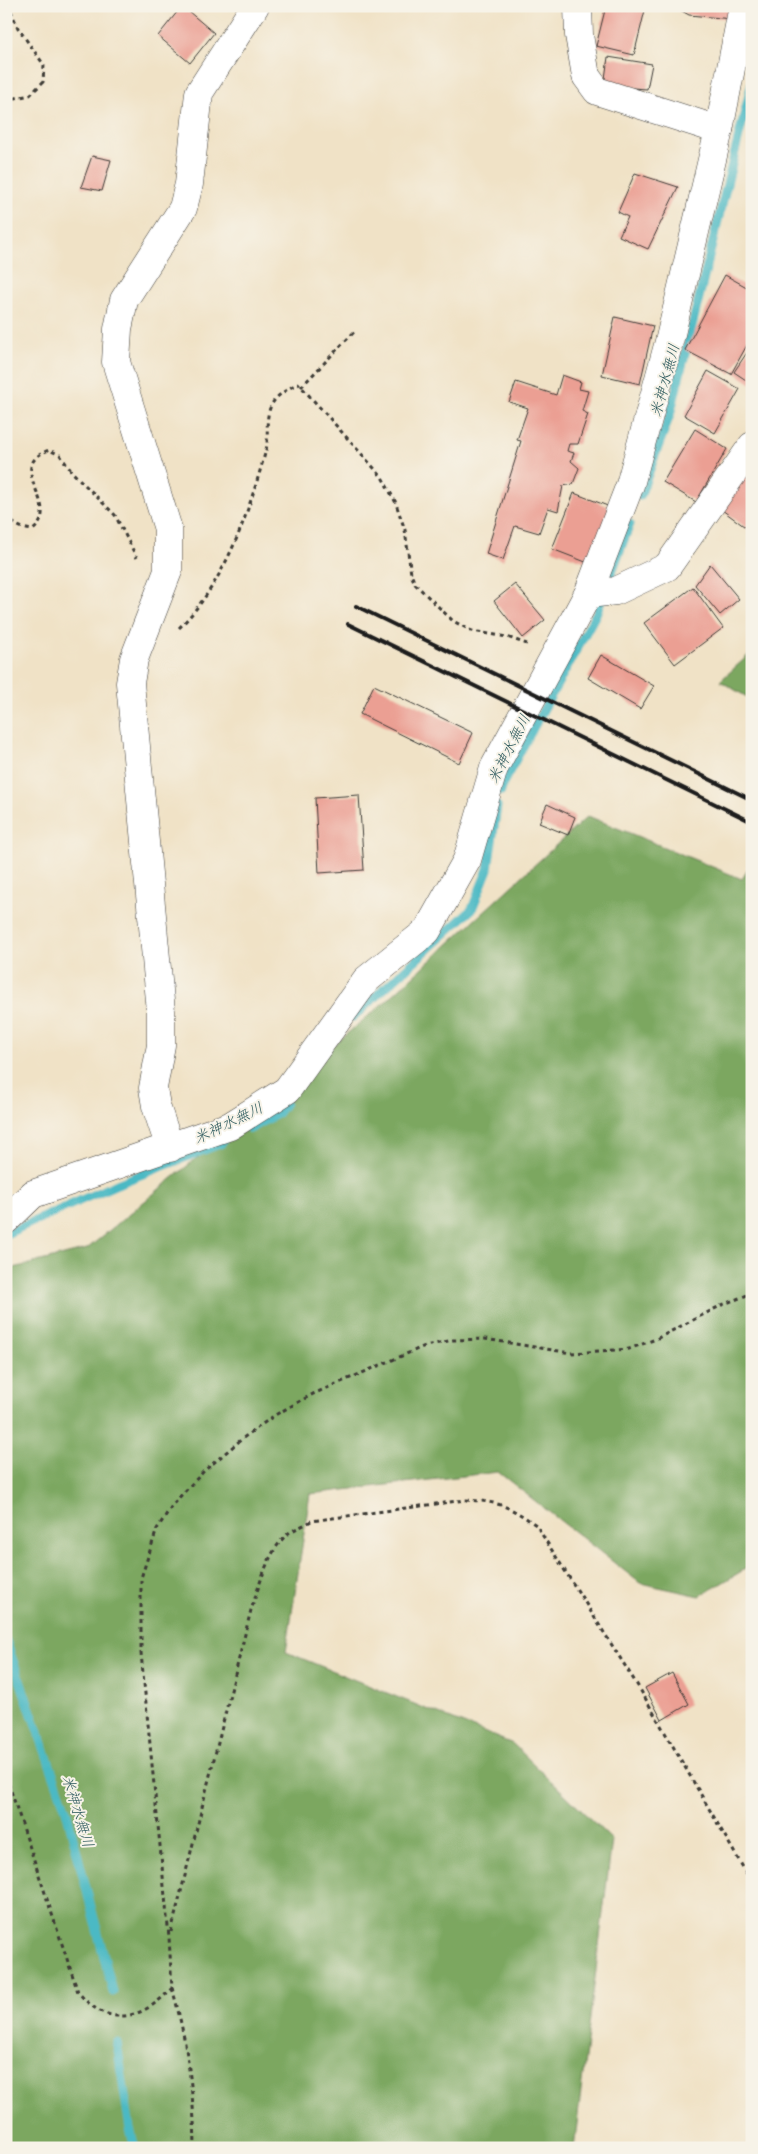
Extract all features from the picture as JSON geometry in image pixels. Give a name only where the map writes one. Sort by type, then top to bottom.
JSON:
[{"type":"street","points":[[170,1148],[156,1106],[153,1088],[161,1045],[162,1011],[130,683],[134,659],[168,571],[168,529],[116,362],[118,329],[124,300],[183,208],[189,184],[199,93],[255,6]]},
{"type":"street","points":[[578,6],[579,35],[586,76],[597,91],[719,130]]},
{"type":"street","points":[[6,1220],[33,1194],[230,1126],[287,1090],[366,980],[427,931],[467,860],[494,768],[588,594],[630,485],[670,338],[719,130],[743,6]]},
{"type":"street","points":[[588,594],[616,591],[667,567],[752,446]]},
{"type":"path","points":[[6,100],[30,95],[43,82],[44,65],[18,28],[9,6]]},
{"type":"path","points":[[302,387],[354,331]]},
{"type":"path","points":[[175,633],[188,620],[213,588],[241,530],[266,447],[270,408],[277,396],[298,383],[382,477],[395,501],[405,530],[411,574],[415,584],[453,621],[472,631],[507,637],[555,654]]},
{"type":"path","points":[[6,516],[24,529],[33,530],[41,523],[44,512],[31,476],[31,464],[38,454],[49,450],[60,455],[72,472],[115,515],[123,526],[139,562]]},
{"type":"path","points":[[195,2148],[191,2096],[179,2012],[172,1988],[170,1937],[141,1653],[141,1578],[157,1529],[173,1504],[204,1471],[243,1438],[275,1415],[313,1394],[425,1346],[453,1340],[485,1339],[571,1353],[629,1349],[656,1339],[722,1305],[752,1293]]},
{"type":"path","points":[[170,1937],[251,1610],[265,1570],[281,1542],[291,1532],[311,1521],[465,1500],[490,1501],[514,1510],[536,1525],[641,1691],[717,1819],[752,1883]]},
{"type":"path","points":[[6,1776],[78,1992],[88,2005],[104,2014],[117,2016],[134,2015],[152,2007],[172,1988]]},
{"type":"green space","points":[[752,652],[752,700],[720,681]]},
{"type":"green space","points":[[588,816],[742,879],[752,863],[752,1565],[700,1596],[640,1583],[498,1472],[310,1494],[286,1652],[513,1744],[612,1840],[574,2148],[6,2148],[6,1270],[87,1249],[385,1002]]},
{"type":"building","points":[[182,6],[214,33],[190,63],[158,36]]},
{"type":"building","points":[[606,6],[646,6],[634,55],[596,46]]},
{"type":"building","points":[[673,6],[733,6],[732,19],[689,15]]},
{"type":"building","points":[[608,57],[652,64],[647,89],[604,86]]},
{"type":"building","points":[[92,156],[111,160],[102,191],[81,187]]},
{"type":"building","points":[[635,173],[678,187],[648,249],[619,236],[628,217],[618,212]]},
{"type":"building","points":[[725,275],[752,290],[752,336],[731,374],[685,350]]},
{"type":"building","points":[[615,317],[653,326],[640,384],[602,375]]},
{"type":"building","points":[[752,345],[752,384],[734,372]]},
{"type":"building","points":[[708,371],[740,389],[715,433],[684,415]]},
{"type":"building","points":[[562,375],[581,382],[579,389],[588,391],[582,411],[588,414],[578,444],[569,444],[567,451],[574,453],[571,461],[579,468],[573,484],[563,486],[558,511],[548,508],[539,533],[515,526],[503,560],[486,554],[521,441],[517,440],[528,408],[509,402],[516,382],[556,395]]},
{"type":"building","points":[[695,429],[727,449],[696,502],[663,482]]},
{"type":"building","points":[[752,467],[752,532],[718,507]]},
{"type":"building","points":[[574,493],[618,510],[596,566],[552,549]]},
{"type":"building","points":[[710,564],[739,599],[720,615],[695,585]]},
{"type":"building","points":[[515,584],[545,620],[523,638],[494,601]]},
{"type":"building","points":[[693,587],[723,628],[675,664],[644,623]]},
{"type":"building","points":[[601,655],[654,686],[640,709],[588,678]]},
{"type":"building","points":[[374,685],[473,733],[459,763],[360,714]]},
{"type":"building","points":[[359,795],[364,870],[319,873],[315,798]]},
{"type":"building","points":[[547,804],[575,817],[568,835],[539,823]]},
{"type":"building","points":[[672,1673],[689,1704],[662,1720],[645,1688]]},
{"type":"waterway","name":"米神水無川","points":[[640,496],[670,415],[752,83]]},
{"type":"waterway","name":"米神水無川","points":[[501,791],[504,781],[596,614],[630,524]]},
{"type":"waterway","name":"米神水無川","points":[[353,1017],[472,909],[488,869],[497,806]]},
{"type":"waterway","name":"米神水無川","points":[[250,1129],[277,1114],[285,1103]]},
{"type":"waterway","name":"米神水無川","points":[[6,1234],[117,1184],[222,1143]]},
{"type":"waterway","name":"米神水無川","points":[[6,1641],[66,1810],[113,1992]]},
{"type":"waterway","name":"米神水無川","points":[[117,2043],[130,2129],[135,2148]]},
{"type":"railway","points":[[356,606],[752,800]]},
{"type":"railway","points":[[348,624],[752,822]]}]
